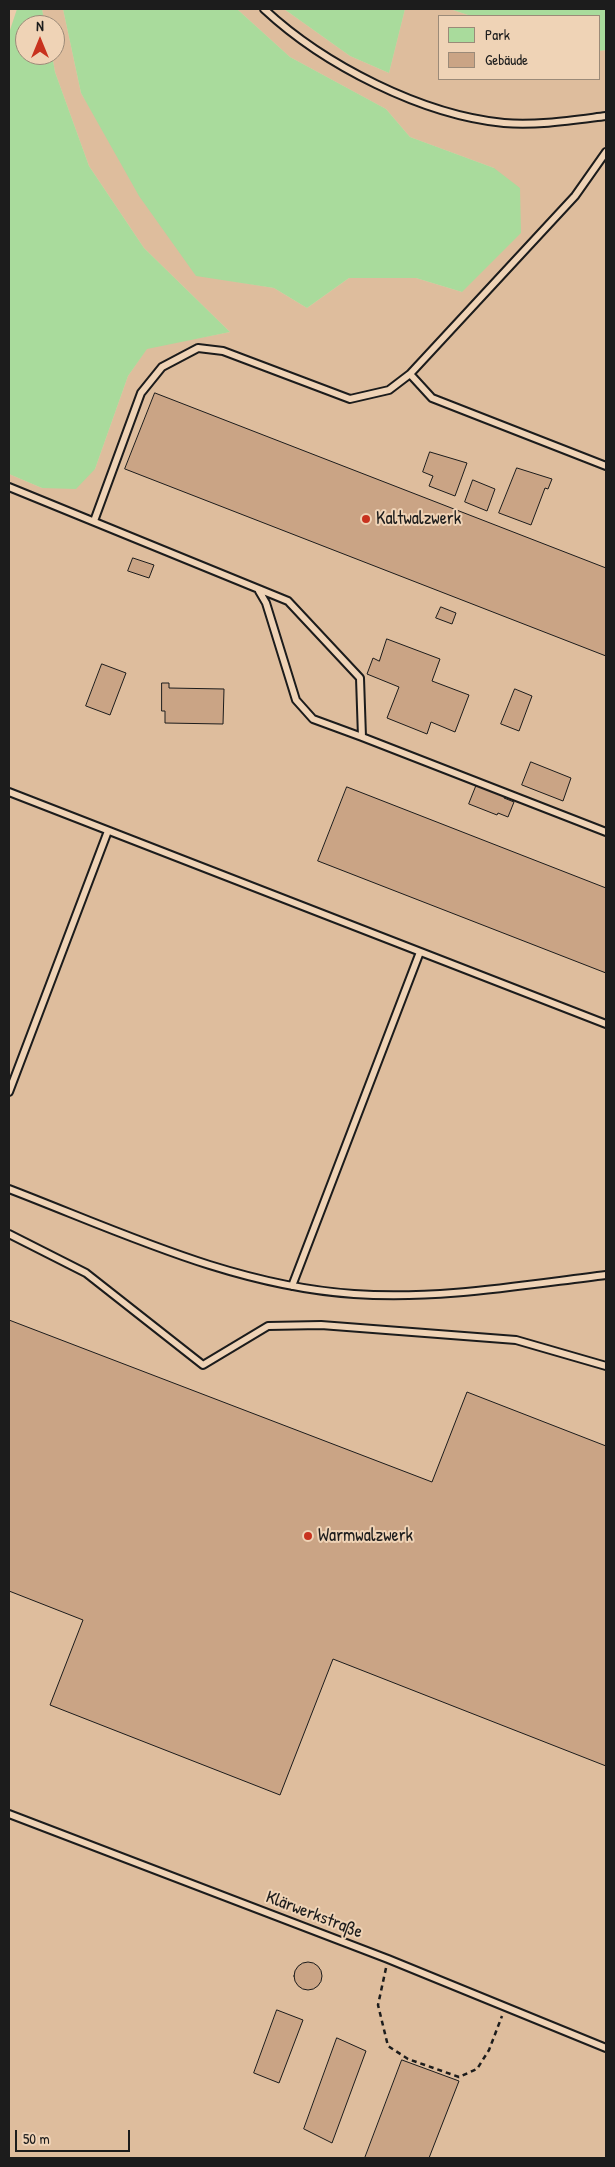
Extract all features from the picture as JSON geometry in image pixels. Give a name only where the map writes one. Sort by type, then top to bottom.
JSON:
[{"type":"lane","points":[[264,9],[325,56],[385,88],[440,110],[504,123],[606,116]]},
{"type":"lane","points":[[94,521],[141,393],[162,367],[198,348],[223,351],[350,399],[389,390],[410,374],[575,196],[606,152]]},
{"type":"lane","points":[[410,374],[432,398],[606,466]]},
{"type":"lane","points":[[9,487],[288,602],[360,678],[362,736]]},
{"type":"lane","points":[[259,591],[266,604],[296,700],[313,719],[362,736],[606,832]]},
{"type":"lane","points":[[9,792],[606,1024]]},
{"type":"lane","points":[[9,1092],[108,831]]},
{"type":"lane","points":[[292,1286],[420,952]]},
{"type":"lane","points":[[9,1188],[228,1272],[292,1286],[355,1294],[433,1294],[606,1276]]},
{"type":"lane","points":[[9,1234],[86,1273],[203,1365],[268,1326],[321,1325],[516,1340],[606,1366]]},
{"type":"lane","name":"Klärwerkstraße","points":[[9,1814],[388,1959],[606,2048]]},
{"type":"path","points":[[388,1959],[378,2005],[388,2046],[408,2059],[459,2078],[477,2069],[488,2050],[505,2008]]},
{"type":"shaded area","points":[[42,9],[63,9],[64,15],[43,15]]},
{"type":"shaded area","points":[[237,9],[284,9],[350,56],[389,73],[405,9],[450,9],[468,15],[438,15],[438,80],[600,80],[600,51],[606,50],[606,2158],[9,2158],[9,474],[42,488],[95,469],[128,376],[147,348],[230,332],[144,248],[89,166],[54,65],[65,65],[65,18],[81,93],[196,275],[274,288],[307,308],[349,278],[416,278],[462,292],[494,168],[410,137],[386,109],[290,57]]},
{"type":"green space","points":[[17,9],[42,9],[43,15],[15,15]]},
{"type":"green space","points":[[63,9],[237,9],[290,57],[386,109],[410,137],[494,168],[520,188],[521,233],[462,292],[416,278],[349,278],[307,308],[274,288],[196,276],[139,196],[81,93]]},
{"type":"green space","points":[[284,9],[405,9],[389,73],[350,56]]},
{"type":"green space","points":[[450,9],[606,9],[606,50],[600,51],[600,15],[468,15]]},
{"type":"green space","points":[[15,15],[15,65],[54,65],[89,166],[144,248],[230,332],[147,349],[128,376],[95,469],[76,489],[42,488],[9,474],[9,33]]},
{"type":"building","name":"Kaltwalzwerk","points":[[155,393],[606,568],[606,656],[125,469]]},
{"type":"building","points":[[430,452],[467,463],[455,496],[429,486],[433,476],[423,472]]},
{"type":"building","points":[[517,468],[552,479],[548,489],[545,488],[531,525],[499,513]]},
{"type":"building","points":[[473,480],[495,489],[487,511],[465,502]]},
{"type":"building","points":[[133,558],[154,565],[149,578],[128,571]]},
{"type":"building","points":[[441,607],[456,613],[452,624],[436,618]]},
{"type":"building","points":[[387,639],[440,659],[432,681],[469,695],[455,732],[431,722],[427,734],[387,718],[399,687],[367,674],[373,658],[379,661]]},
{"type":"building","points":[[102,664],[126,673],[110,715],[86,706]]},
{"type":"building","points":[[162,683],[169,683],[169,688],[224,689],[223,724],[165,723],[165,711],[162,711]]},
{"type":"building","points":[[515,689],[532,696],[519,731],[501,724]]},
{"type":"building","points":[[531,762],[571,778],[563,801],[522,785]]},
{"type":"building","points":[[477,784],[505,795],[504,798],[514,802],[508,817],[498,813],[497,815],[469,804]]},
{"type":"building","points":[[347,787],[606,888],[606,973],[318,861]]},
{"type":"building","name":"Warmwalzwerk","points":[[9,1320],[432,1482],[467,1392],[606,1446],[606,1766],[333,1659],[280,1795],[50,1705],[83,1620],[9,1591]]},
{"type":"building","points":[[308,1962],[318,1966],[322,1976],[318,1986],[308,1990],[298,1986],[294,1976],[298,1966]]},
{"type":"building","points":[[277,2010],[303,2020],[279,2083],[254,2073]]},
{"type":"building","points":[[337,2038],[366,2051],[332,2143],[304,2129]]},
{"type":"building","points":[[402,2060],[459,2081],[429,2158],[365,2158]]},
{"type":"place","name":"Kaltwalzwerk","points":[[366,519]]},
{"type":"place","name":"Warmwalzwerk","points":[[308,1536]]}]
